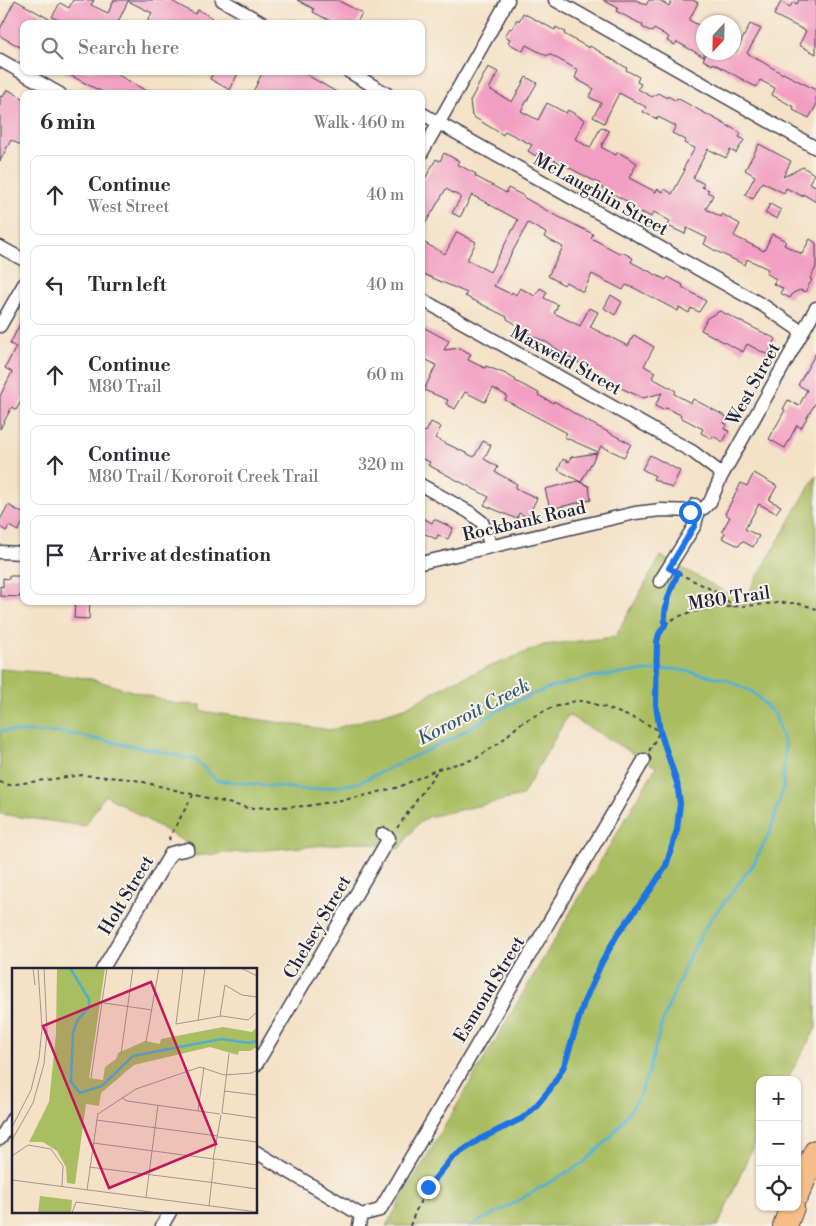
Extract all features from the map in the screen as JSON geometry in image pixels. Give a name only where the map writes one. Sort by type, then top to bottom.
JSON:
[{"type":"highway","points":[[801,1185],[816,1152]]},
{"type":"highway","points":[[784,1226],[790,1211]]},
{"type":"street","points":[[222,0],[257,20]]},
{"type":"street","points":[[425,147],[508,0]]},
{"type":"street","points":[[555,0],[816,148]]},
{"type":"street","points":[[0,60],[20,71]]},
{"type":"street","points":[[26,75],[53,90]]},
{"type":"street","points":[[355,75],[380,90]]},
{"type":"street","name":"McLaughlin Street","points":[[425,115],[805,328]]},
{"type":"street","points":[[0,247],[20,258]]},
{"type":"street","points":[[0,326],[20,291]]},
{"type":"street","name":"Maxweld Street","points":[[425,301],[693,452],[723,472]]},
{"type":"street","name":"West Street","points":[[660,581],[674,571],[695,525],[696,508],[723,472],[816,308]]},
{"type":"street","points":[[425,487],[469,512],[482,522],[490,546]]},
{"type":"street","name":"Rockbank Road","points":[[425,562],[635,513],[646,507],[662,504],[696,508]]},
{"type":"street","points":[[0,552],[20,553]]},
{"type":"street","name":"Esmond Street","points":[[360,1220],[380,1210],[644,760]]},
{"type":"street","name":"Chelsey Street","points":[[258,1061],[386,836]]},
{"type":"street","name":"Holt Street","points":[[103,968],[171,853],[182,850]]},
{"type":"street","points":[[0,1139],[12,1119]]},
{"type":"street","points":[[258,1153],[360,1220]]},
{"type":"street","points":[[162,1226],[169,1214]]},
{"type":"path","points":[[410,1226],[425,1192],[443,1167],[472,1144],[523,1118],[551,1088],[564,1066],[584,1002],[601,964],[622,928],[662,874],[670,856],[676,837],[680,803],[677,783],[657,718],[656,658],[659,634],[665,625],[664,616],[674,571],[717,592],[725,597],[733,607]]},
{"type":"path","name":"M80 Trail","points":[[665,625],[686,615],[733,607],[790,603],[816,609]]},
{"type":"path","points":[[0,782],[10,785],[82,775],[131,779],[248,808],[307,806],[359,797],[399,787],[438,769],[475,759],[498,744],[520,724],[530,718],[550,708],[574,701],[584,701],[604,707],[660,731]]},
{"type":"path","points":[[644,760],[660,731]]},
{"type":"path","points":[[386,836],[438,769]]},
{"type":"path","points":[[182,850],[169,838],[193,795]]},
{"type":"green space","points":[[816,475],[816,1028],[789,1076],[756,1076],[756,1139],[718,1226],[386,1226],[656,767],[568,715],[522,796],[428,817],[417,825],[399,849],[362,842],[193,856],[190,845],[105,795],[85,826],[0,814],[0,669],[91,679],[177,704],[201,705],[201,711],[330,730],[405,708],[454,681],[544,645],[615,637],[661,556],[743,602]]},
{"type":"building","points":[[15,0],[51,20],[20,20],[20,47],[0,36],[0,29]]},
{"type":"building","points":[[73,0],[94,0],[91,5],[108,13],[114,0],[170,0],[195,14],[198,10],[213,18],[212,20],[148,20],[152,13],[128,1],[119,20],[58,20],[52,17],[60,3],[69,8]]},
{"type":"building","points":[[297,0],[337,0],[362,13],[358,20],[328,20],[313,12],[314,9]]},
{"type":"building","points":[[603,0],[636,0],[646,5],[649,0],[659,0],[669,6],[672,0],[693,0],[698,3],[689,20],[696,24],[696,53],[677,42],[675,45],[667,41],[669,37],[654,29],[652,32],[642,27],[643,25],[616,11],[618,8]]},
{"type":"building","points":[[799,0],[816,0],[816,54],[799,45],[806,31],[774,15],[781,2],[790,7],[793,2],[797,4]]},
{"type":"building","points":[[523,13],[555,30],[556,27],[565,32],[564,34],[589,48],[590,46],[627,68],[626,70],[639,77],[637,82],[641,84],[638,89],[652,97],[658,93],[676,101],[677,98],[741,133],[739,137],[744,140],[736,153],[730,150],[726,158],[708,149],[693,178],[704,184],[702,187],[709,190],[707,192],[713,195],[706,209],[721,217],[722,214],[740,224],[734,236],[764,251],[772,234],[786,241],[784,245],[802,254],[810,239],[816,243],[816,267],[810,279],[812,280],[805,292],[800,290],[793,293],[790,298],[780,293],[783,288],[773,284],[776,279],[766,273],[768,269],[747,259],[745,265],[714,250],[704,244],[707,238],[687,228],[685,234],[668,226],[670,221],[654,212],[651,217],[642,212],[639,218],[624,209],[628,202],[599,186],[600,184],[539,152],[536,156],[528,151],[532,145],[505,131],[503,135],[472,116],[470,101],[488,67],[498,72],[489,89],[512,102],[526,77],[537,83],[521,111],[538,120],[547,103],[566,113],[568,110],[585,120],[575,139],[590,148],[601,127],[609,131],[601,147],[616,155],[618,152],[637,163],[629,178],[656,192],[657,189],[663,192],[665,189],[672,194],[685,170],[683,169],[695,148],[684,143],[686,140],[672,133],[676,126],[643,112],[646,107],[619,93],[604,123],[593,117],[601,103],[589,97],[594,89],[575,78],[578,70],[549,54],[547,56],[526,45],[523,51],[508,43],[510,39],[505,36],[510,28],[512,29],[517,19],[519,21]]},
{"type":"building","points":[[750,24],[761,29],[747,53],[816,90],[816,106],[809,118],[793,110],[794,107],[772,95],[775,88],[760,80],[756,87],[713,63],[712,65],[703,60],[741,60],[741,42]]},
{"type":"building","points":[[70,75],[118,75],[145,90],[98,90]]},
{"type":"building","points":[[212,75],[237,75],[230,90],[210,79]]},
{"type":"building","points":[[261,75],[307,75],[333,90],[254,90]]},
{"type":"building","points":[[7,89],[20,97],[20,145],[11,140],[0,161],[0,96],[3,97]]},
{"type":"building","points":[[759,144],[791,161],[783,177],[803,167],[814,174],[809,183],[816,186],[816,202],[803,194],[802,196],[786,188],[784,193],[762,182],[753,199],[745,195],[755,176],[745,170]]},
{"type":"building","points":[[444,153],[459,161],[457,164],[476,174],[475,176],[506,193],[508,188],[524,196],[551,213],[593,234],[591,238],[621,254],[622,252],[633,258],[631,262],[666,280],[668,277],[706,301],[699,312],[691,308],[689,313],[679,307],[678,311],[634,288],[626,285],[623,290],[592,274],[583,292],[566,282],[564,285],[548,276],[563,247],[544,237],[546,233],[528,223],[494,286],[516,295],[520,288],[535,296],[540,288],[547,292],[544,298],[558,305],[554,313],[580,326],[589,308],[598,312],[590,327],[628,346],[634,335],[654,347],[644,366],[655,372],[652,378],[676,391],[674,394],[691,403],[693,399],[727,417],[724,423],[727,424],[724,429],[729,431],[723,442],[713,436],[712,439],[701,433],[703,429],[680,417],[681,415],[666,408],[663,410],[655,406],[662,393],[643,398],[612,384],[613,382],[546,342],[526,333],[526,330],[507,319],[507,317],[465,296],[467,293],[425,275],[425,243],[445,254],[457,232],[476,242],[467,260],[490,272],[518,220],[472,195],[460,217],[452,213],[461,197],[446,189],[425,224],[425,179],[436,159],[440,161]]},
{"type":"building","points":[[770,204],[781,210],[777,219],[765,213]]},
{"type":"building","points":[[611,295],[622,302],[615,315],[604,308]]},
{"type":"building","points":[[720,311],[776,339],[768,355],[747,344],[743,352],[701,330],[707,318]]},
{"type":"building","points":[[20,324],[20,403],[16,410],[12,407],[0,429],[0,396],[12,372],[5,368],[16,347],[10,344]]},
{"type":"building","points":[[425,328],[449,341],[444,350],[460,348],[471,354],[468,360],[485,368],[486,366],[506,374],[515,381],[539,393],[538,395],[553,403],[554,401],[631,444],[624,457],[601,446],[598,452],[564,437],[567,433],[505,400],[507,396],[493,388],[485,402],[465,392],[455,409],[446,404],[448,400],[425,390],[436,365],[425,359]]},
{"type":"building","points":[[816,353],[816,402],[801,428],[797,425],[785,448],[769,439],[785,410],[783,409],[788,400],[799,406],[807,390],[798,385]]},
{"type":"building","points":[[431,422],[441,427],[435,438],[474,457],[483,441],[491,445],[484,459],[498,467],[495,472],[517,484],[515,488],[537,498],[528,517],[519,513],[517,519],[484,505],[489,497],[428,465],[430,462],[425,460],[426,432]]},
{"type":"building","points":[[597,453],[581,482],[558,470],[563,459],[569,462],[571,457]]},
{"type":"building","points":[[650,455],[680,471],[672,488],[653,479],[655,476],[642,469]]},
{"type":"building","points":[[754,473],[777,486],[769,500],[781,506],[776,513],[759,504],[745,529],[759,536],[753,547],[742,541],[739,546],[722,538],[725,533],[722,531],[730,517],[725,514],[741,483],[747,486]]},
{"type":"building","points":[[578,481],[589,486],[591,500],[550,509],[545,489]]},
{"type":"building","points":[[8,505],[20,512],[20,528],[18,531],[9,526],[6,531],[0,527],[0,520]]},
{"type":"building","points":[[425,519],[432,523],[434,519],[453,528],[448,539],[438,535],[436,539],[425,534]]},
{"type":"building","points":[[9,576],[20,576],[20,597],[0,596],[0,586],[3,587],[3,578],[9,579]]},
{"type":"building","points":[[75,605],[90,605],[89,619],[74,618]]},
{"type":"waterway","name":"Kororoit Creek","points":[[0,731],[64,733],[154,750],[196,760],[216,780],[309,790],[358,783],[455,737],[507,705],[552,687],[592,677],[676,669],[725,679],[753,692],[775,715],[785,746],[783,788],[770,832],[753,865],[707,924],[688,959],[663,1020],[649,1070],[638,1099],[611,1137],[583,1163],[502,1210],[469,1226]]},
{"type":"route","points":[[428,1187],[452,1158],[480,1139],[523,1118],[551,1088],[567,1059],[588,991],[609,948],[637,906],[662,874],[670,856],[677,830],[680,803],[677,783],[657,718],[656,658],[659,634],[665,625],[664,616],[678,573],[669,568],[688,534],[693,529],[697,517],[696,511],[690,512]]}]
